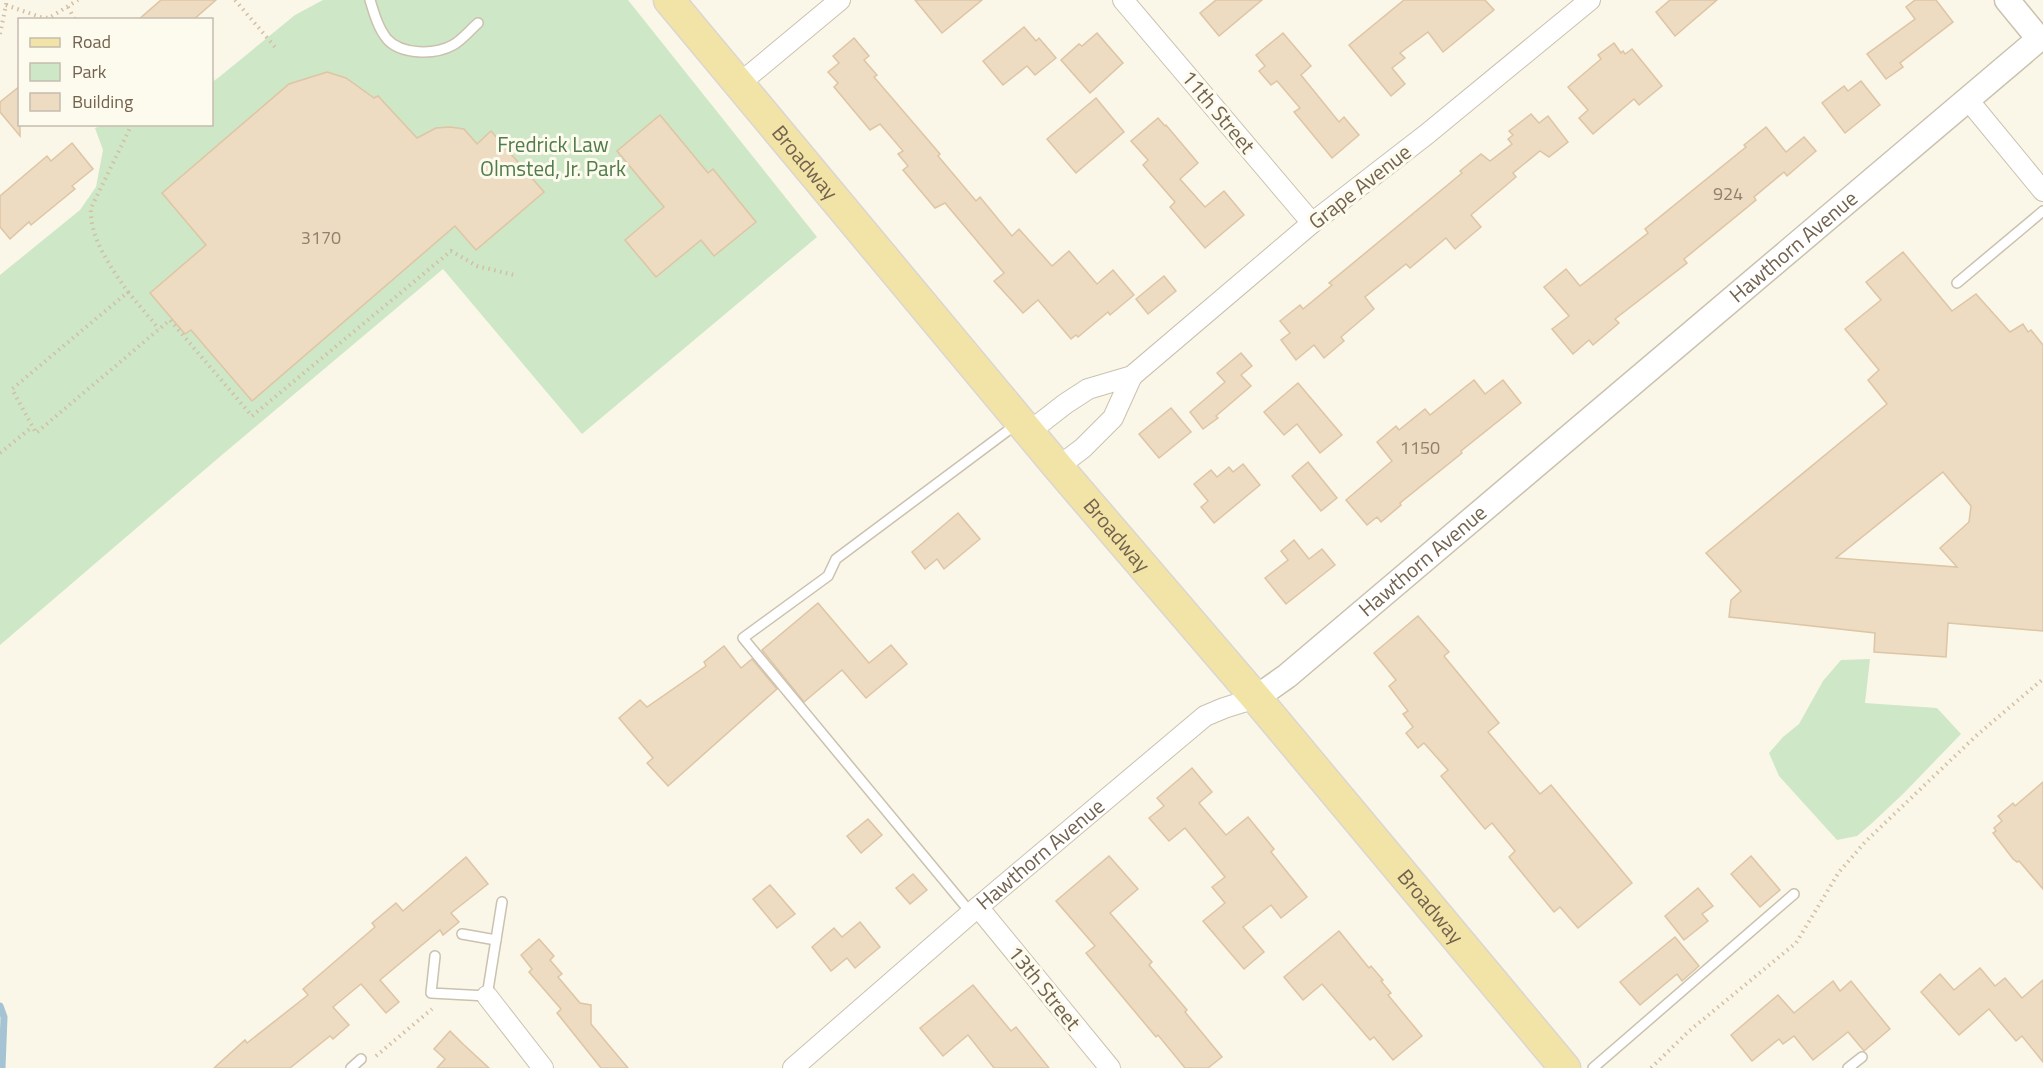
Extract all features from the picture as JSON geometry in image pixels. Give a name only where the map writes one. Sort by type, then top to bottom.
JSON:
[{"type":"main road","name":"Broadway","points":[[669,0],[1024,427],[1256,698],[1565,1068]]},
{"type":"street","points":[[739,84],[840,0]]},
{"type":"street","name":"11th Street","points":[[1123,0],[1312,224]]},
{"type":"street","name":"Grape Avenue","points":[[1024,427],[1088,390],[1132,376],[1312,224],[1428,134],[1590,0]]},
{"type":"street","points":[[2007,0],[2041,37]]},
{"type":"street","name":"Hawthorn Avenue","points":[[793,1068],[974,910],[1205,716],[1256,698],[1287,676],[1685,338],[1969,101],[2041,37]]},
{"type":"street","points":[[1969,101],[2043,191]]},
{"type":"street","name":"Grape Avenue","points":[[1058,467],[1083,448],[1113,418],[1132,376]]},
{"type":"street","name":"13th Street","points":[[974,910],[1110,1068]]},
{"type":"street","points":[[487,996],[543,1068]]},
{"type":"lane","points":[[370,0],[378,24],[387,39],[399,48],[433,52],[453,45],[478,23]]},
{"type":"lane","points":[[1957,283],[2043,211]]},
{"type":"lane","points":[[974,910],[743,638],[828,576],[836,559],[1024,427]]},
{"type":"lane","points":[[1593,1068],[1794,894]]},
{"type":"lane","points":[[435,956],[431,993],[487,996],[502,902]]},
{"type":"lane","points":[[462,934],[496,940]]},
{"type":"lane","points":[[1848,1068],[1862,1057]]},
{"type":"lane","points":[[351,1068],[361,1059]]},
{"type":"path","points":[[0,34],[6,2],[40,17],[49,18],[78,0]]},
{"type":"path","points":[[235,0],[275,47]]},
{"type":"path","points":[[68,7],[74,18]]},
{"type":"path","points":[[131,126],[91,208],[91,216],[96,236],[116,275],[159,329]]},
{"type":"path","points":[[128,292],[12,389],[36,433],[170,320],[252,416],[451,251],[477,266],[514,275]]},
{"type":"path","points":[[0,453],[32,427]]},
{"type":"path","points":[[1651,1068],[1689,1031],[1796,943],[1839,872],[1866,841],[1977,735],[2043,679]]},
{"type":"path","points":[[361,1059],[371,1060],[432,1010],[431,993]]},
{"type":"green space","name":"Fredrick Law Olmsted, Jr. Park","points":[[323,0],[628,0],[817,237],[582,434],[443,269],[0,645],[0,275],[80,210],[96,187],[103,150],[95,128],[100,126],[213,126],[213,81],[295,15]]},
{"type":"green space","points":[[1870,659],[1865,703],[1937,708],[1961,734],[1904,793],[1857,836],[1837,840],[1779,776],[1769,753],[1799,724],[1823,681],[1841,660]]},
{"type":"building","points":[[161,0],[216,0],[195,18],[140,18]]},
{"type":"building","points":[[915,0],[982,0],[942,33]]},
{"type":"building","points":[[1216,0],[1262,0],[1219,36],[1200,13]]},
{"type":"building","points":[[1404,0],[1485,0],[1494,10],[1443,52],[1428,32],[1400,53],[1405,58],[1392,68],[1405,84],[1391,96],[1349,45]]},
{"type":"building","points":[[1670,0],[1717,0],[1675,36],[1656,12]]},
{"type":"building","points":[[1915,0],[1936,0],[1953,22],[1900,63],[1903,67],[1886,79],[1867,54],[1915,19],[1906,7]]},
{"type":"building","points":[[1024,27],[1036,41],[1039,38],[1056,58],[1035,75],[1027,66],[1003,85],[983,61]]},
{"type":"building","points":[[1097,33],[1123,63],[1090,93],[1061,60],[1079,44],[1082,46]]},
{"type":"building","points":[[1283,33],[1311,66],[1301,75],[1339,122],[1344,117],[1359,135],[1332,158],[1294,112],[1300,108],[1277,81],[1271,85],[1259,71],[1265,66],[1256,55]]},
{"type":"building","points":[[854,38],[869,56],[864,60],[877,75],[874,77],[940,154],[938,156],[976,201],[980,197],[1012,236],[1019,229],[1052,266],[1069,251],[1097,284],[1113,270],[1134,295],[1110,315],[1108,312],[1078,337],[1076,335],[1071,339],[1038,300],[1023,313],[994,281],[1004,273],[945,203],[935,208],[903,170],[908,166],[898,154],[903,151],[880,124],[870,130],[834,87],[838,83],[828,72],[839,63],[833,56]]},
{"type":"building","points":[[1614,43],[1621,53],[1623,51],[1625,54],[1632,49],[1662,86],[1639,105],[1634,99],[1593,134],[1579,118],[1588,110],[1568,87],[1601,59],[1598,55]]},
{"type":"building","points":[[327,72],[346,78],[374,98],[378,96],[417,138],[436,128],[450,127],[464,129],[477,144],[491,131],[544,192],[476,250],[455,226],[252,401],[191,330],[185,334],[150,293],[206,245],[162,193],[289,84]]},
{"type":"building","points":[[1861,81],[1880,105],[1845,133],[1822,103],[1844,86],[1848,91]]},
{"type":"building","points":[[18,88],[20,136],[0,112],[0,102]]},
{"type":"building","points":[[1096,98],[1124,132],[1076,173],[1047,139]]},
{"type":"building","points":[[1531,114],[1539,123],[1548,116],[1568,142],[1549,157],[1540,151],[1513,173],[1516,177],[1471,215],[1481,227],[1455,249],[1446,238],[1410,268],[1406,264],[1365,297],[1374,309],[1341,337],[1344,341],[1324,358],[1314,345],[1296,360],[1281,340],[1290,333],[1280,321],[1300,305],[1303,309],[1332,285],[1329,283],[1462,173],[1460,171],[1481,154],[1490,161],[1512,144],[1508,139],[1513,135],[1509,131]]},
{"type":"building","points":[[660,115],[708,173],[713,169],[756,222],[714,256],[701,240],[656,277],[625,240],[664,207],[617,151]]},
{"type":"building","points":[[1158,118],[1198,163],[1180,179],[1205,207],[1224,191],[1244,215],[1205,248],[1170,207],[1175,202],[1143,165],[1148,160],[1131,141]]},
{"type":"building","points":[[1766,127],[1786,152],[1804,137],[1816,151],[1787,176],[1784,172],[1754,197],[1756,200],[1684,259],[1687,263],[1615,319],[1619,323],[1593,345],[1589,340],[1573,354],[1552,329],[1569,316],[1544,287],[1566,269],[1580,286],[1648,233],[1645,229],[1746,147],[1744,145]]},
{"type":"building","points":[[72,143],[93,169],[72,186],[75,189],[31,225],[29,222],[10,239],[0,227],[0,196],[47,156],[51,161]]},
{"type":"building","points":[[1903,252],[1952,311],[1976,294],[2010,332],[2023,324],[2028,332],[2031,330],[2043,345],[2043,631],[1948,623],[1946,657],[1874,652],[1875,633],[1729,617],[1731,600],[1741,591],[1706,553],[1887,404],[1868,380],[1879,370],[1845,329],[1881,300],[1866,282]],"holes":[[[1943,472],[1971,506],[1969,522],[1940,548],[1957,567],[1836,558]]]},
{"type":"building","points":[[1164,276],[1176,291],[1148,314],[1136,299]]},
{"type":"building","points":[[1241,353],[1252,366],[1241,375],[1251,386],[1216,416],[1218,418],[1203,429],[1190,412],[1225,382],[1217,373]]},
{"type":"building","points":[[1474,380],[1485,394],[1503,380],[1521,403],[1461,451],[1462,453],[1400,503],[1401,505],[1381,522],[1377,517],[1367,525],[1346,500],[1392,461],[1377,442],[1396,426],[1399,430],[1425,409],[1430,415]]},
{"type":"building","points":[[1298,383],[1342,435],[1320,453],[1297,424],[1284,435],[1264,412]]},
{"type":"building","points":[[1171,408],[1191,432],[1159,458],[1139,434]]},
{"type":"building","points":[[1308,462],[1337,498],[1321,511],[1292,476]]},
{"type":"building","points":[[1243,464],[1260,485],[1214,523],[1201,507],[1208,501],[1194,484],[1211,470],[1217,477],[1229,467],[1233,472]]},
{"type":"building","points":[[958,513],[980,539],[944,569],[937,559],[925,569],[912,552]]},
{"type":"building","points":[[1294,540],[1309,559],[1322,549],[1335,565],[1286,604],[1265,578],[1288,560],[1281,551]]},
{"type":"building","points":[[818,603],[869,663],[891,645],[907,664],[866,698],[842,670],[804,702],[762,650]]},
{"type":"building","points":[[1418,616],[1449,652],[1444,656],[1499,723],[1488,732],[1540,794],[1551,785],[1632,883],[1578,928],[1560,907],[1554,912],[1509,857],[1515,851],[1492,823],[1485,829],[1441,776],[1448,770],[1424,743],[1418,748],[1406,733],[1413,727],[1403,714],[1408,711],[1389,686],[1396,680],[1374,653]]},
{"type":"building","points":[[724,646],[741,668],[752,659],[777,689],[668,786],[647,763],[653,758],[619,718],[640,700],[647,707],[706,666],[704,662]]},
{"type":"building","points":[[1192,768],[1212,792],[1199,803],[1226,835],[1248,817],[1274,849],[1271,852],[1307,897],[1281,918],[1271,905],[1243,927],[1264,952],[1244,969],[1203,921],[1225,903],[1212,887],[1225,877],[1185,828],[1169,841],[1149,818],[1164,806],[1157,798]]},
{"type":"building","points":[[2043,782],[2043,889],[2019,861],[2013,859],[1993,833],[1996,831],[1994,828],[2002,821],[1998,816],[2013,803],[2015,806]]},
{"type":"building","points":[[868,819],[882,835],[861,853],[847,836]]},
{"type":"building","points":[[1109,856],[1138,889],[1110,913],[1152,962],[1149,965],[1222,1057],[1208,1068],[1185,1068],[1158,1035],[1156,1037],[1086,953],[1095,946],[1056,901]]},
{"type":"building","points":[[1751,856],[1780,890],[1760,907],[1731,874]]},
{"type":"building","points":[[466,857],[488,884],[451,913],[459,922],[443,935],[440,930],[380,980],[399,1002],[386,1013],[361,984],[333,1007],[349,1025],[333,1039],[330,1036],[290,1068],[214,1068],[245,1040],[247,1043],[308,995],[303,989],[375,927],[372,923],[396,903],[403,911]]},
{"type":"building","points":[[913,874],[927,890],[910,904],[896,888]]},
{"type":"building","points":[[770,885],[795,914],[777,928],[753,899]]},
{"type":"building","points":[[1698,888],[1713,906],[1702,914],[1708,921],[1684,940],[1665,916]]},
{"type":"building","points":[[860,922],[880,947],[855,968],[847,958],[831,971],[812,947],[834,928],[842,937]]},
{"type":"building","points":[[1339,931],[1369,968],[1371,966],[1383,980],[1381,981],[1391,993],[1388,995],[1422,1036],[1393,1060],[1374,1037],[1370,1040],[1322,984],[1303,1000],[1284,977]]},
{"type":"building","points":[[1675,937],[1699,966],[1682,981],[1677,974],[1640,1005],[1620,982]]},
{"type":"building","points":[[539,939],[554,956],[550,960],[562,974],[558,977],[580,1003],[591,1005],[591,1024],[628,1068],[601,1068],[557,1013],[561,1009],[529,972],[532,969],[521,955]]},
{"type":"building","points":[[1980,968],[1995,986],[2005,978],[2022,998],[2043,980],[2043,1062],[2022,1036],[2016,1041],[1989,1009],[1959,1035],[1921,992],[1940,974],[1954,990]]},
{"type":"building","points":[[1833,981],[1840,991],[1851,981],[1890,1029],[1864,1051],[1848,1032],[1813,1060],[1794,1036],[1783,1044],[1779,1039],[1752,1061],[1731,1035],[1778,995],[1794,1013]]},
{"type":"building","points":[[973,985],[1011,1031],[1016,1027],[1049,1068],[994,1068],[968,1035],[943,1056],[920,1028]]},
{"type":"building","points":[[450,1031],[489,1068],[437,1068],[445,1059],[434,1049]]},
{"type":"waterway","points":[[0,1006],[4,1017],[2,1068]]}]
